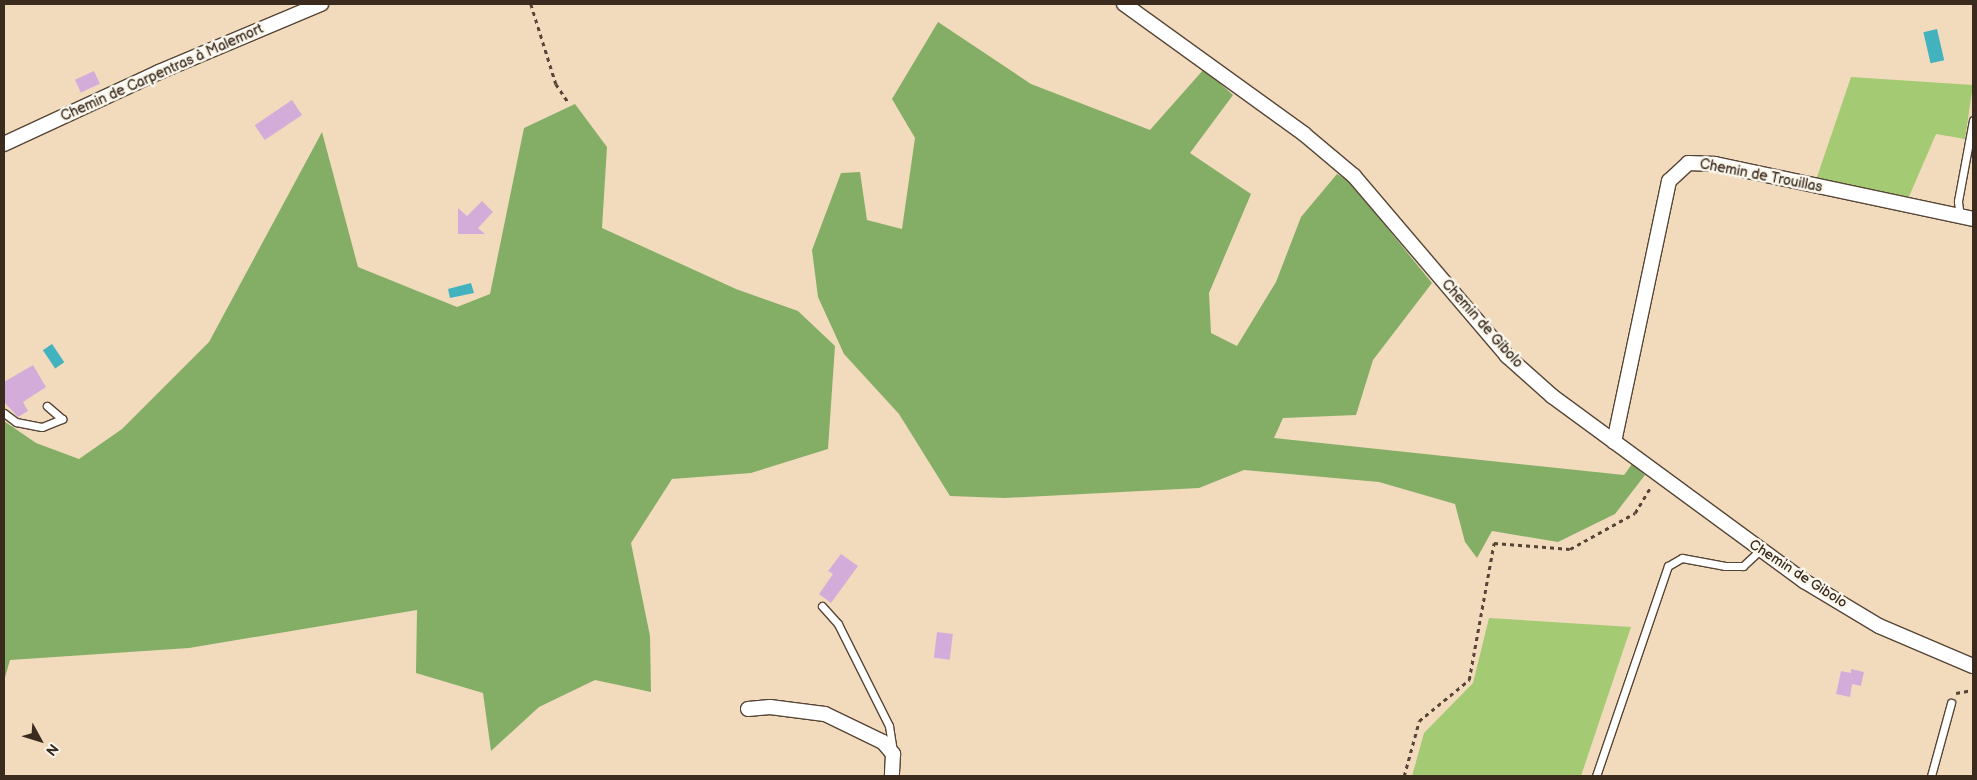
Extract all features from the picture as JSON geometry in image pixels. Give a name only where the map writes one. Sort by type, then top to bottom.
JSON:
[{"type":"street","name":"Chemin de Carpentras à Malemort","points":[[4,144],[159,72],[320,4]]},
{"type":"street","name":"Chemin de Gibolo","points":[[1124,4],[1304,134],[1354,176],[1507,356],[1552,396],[1760,550],[1879,626],[1973,666]]},
{"type":"street","name":"Chemin de Trouillas","points":[[1614,442],[1669,181],[1688,163],[1716,164],[1967,218]]},
{"type":"street","points":[[748,708],[770,707],[825,714],[883,742],[893,754],[892,776]]},
{"type":"lane","points":[[1967,218],[1958,201],[1973,120]]},
{"type":"lane","points":[[4,413],[16,422],[42,427],[62,419],[47,406]]},
{"type":"lane","points":[[1596,776],[1668,566],[1682,558],[1726,566],[1743,566],[1760,550]]},
{"type":"lane","points":[[822,606],[838,624],[889,726],[893,754]]},
{"type":"lane","points":[[1932,776],[1951,703]]},
{"type":"path","points":[[531,4],[556,84],[568,102]]},
{"type":"path","points":[[1404,776],[1419,721],[1469,680],[1494,543],[1570,549],[1635,513],[1657,474]]},
{"type":"path","points":[[1951,703],[1954,694],[1973,690]]},
{"type":"green space","points":[[938,22],[1031,84],[1150,130],[1204,69],[1233,95],[1190,153],[1251,194],[1209,293],[1211,333],[1237,346],[1276,282],[1301,217],[1337,174],[1349,181],[1432,283],[1373,360],[1356,415],[1283,418],[1274,438],[1624,475],[1632,464],[1645,475],[1615,514],[1558,542],[1492,531],[1477,558],[1465,542],[1455,504],[1379,482],[1244,470],[1199,488],[1004,498],[950,496],[899,414],[844,354],[818,297],[812,250],[841,173],[860,172],[867,220],[902,229],[915,138],[892,99]]},
{"type":"green space","points":[[1851,77],[1973,85],[1965,139],[1936,134],[1908,199],[1816,180]]},
{"type":"green space","points":[[575,104],[607,147],[602,228],[736,289],[798,311],[835,346],[828,449],[751,473],[672,479],[631,543],[650,636],[651,692],[595,680],[539,707],[491,751],[483,693],[416,673],[417,610],[189,648],[10,660],[4,681],[4,421],[36,443],[79,459],[122,429],[209,342],[322,132],[358,267],[457,307],[490,294],[524,128]]},
{"type":"green space","points":[[1489,618],[1631,627],[1581,776],[1412,776],[1424,733],[1473,683]]},
{"type":"water","points":[[1937,29],[1944,60],[1931,63],[1923,32]]},
{"type":"water","points":[[471,283],[474,293],[450,298],[448,289]]},
{"type":"water","points":[[52,344],[64,362],[55,368],[43,350]]},
{"type":"building","points":[[94,71],[100,84],[81,93],[75,80]]},
{"type":"building","points":[[292,100],[302,115],[265,140],[255,125]]},
{"type":"building","points":[[482,201],[493,212],[478,228],[485,234],[458,234],[458,208],[467,216]]},
{"type":"building","points":[[33,365],[46,387],[23,402],[28,411],[18,417],[4,402],[4,382]]},
{"type":"building","points":[[841,554],[858,566],[831,603],[819,594],[833,574],[828,571]]},
{"type":"building","points":[[937,632],[953,634],[950,660],[934,658]]},
{"type":"building","points":[[1851,669],[1864,672],[1861,686],[1852,684],[1850,697],[1836,694],[1841,671],[1851,673]]}]
